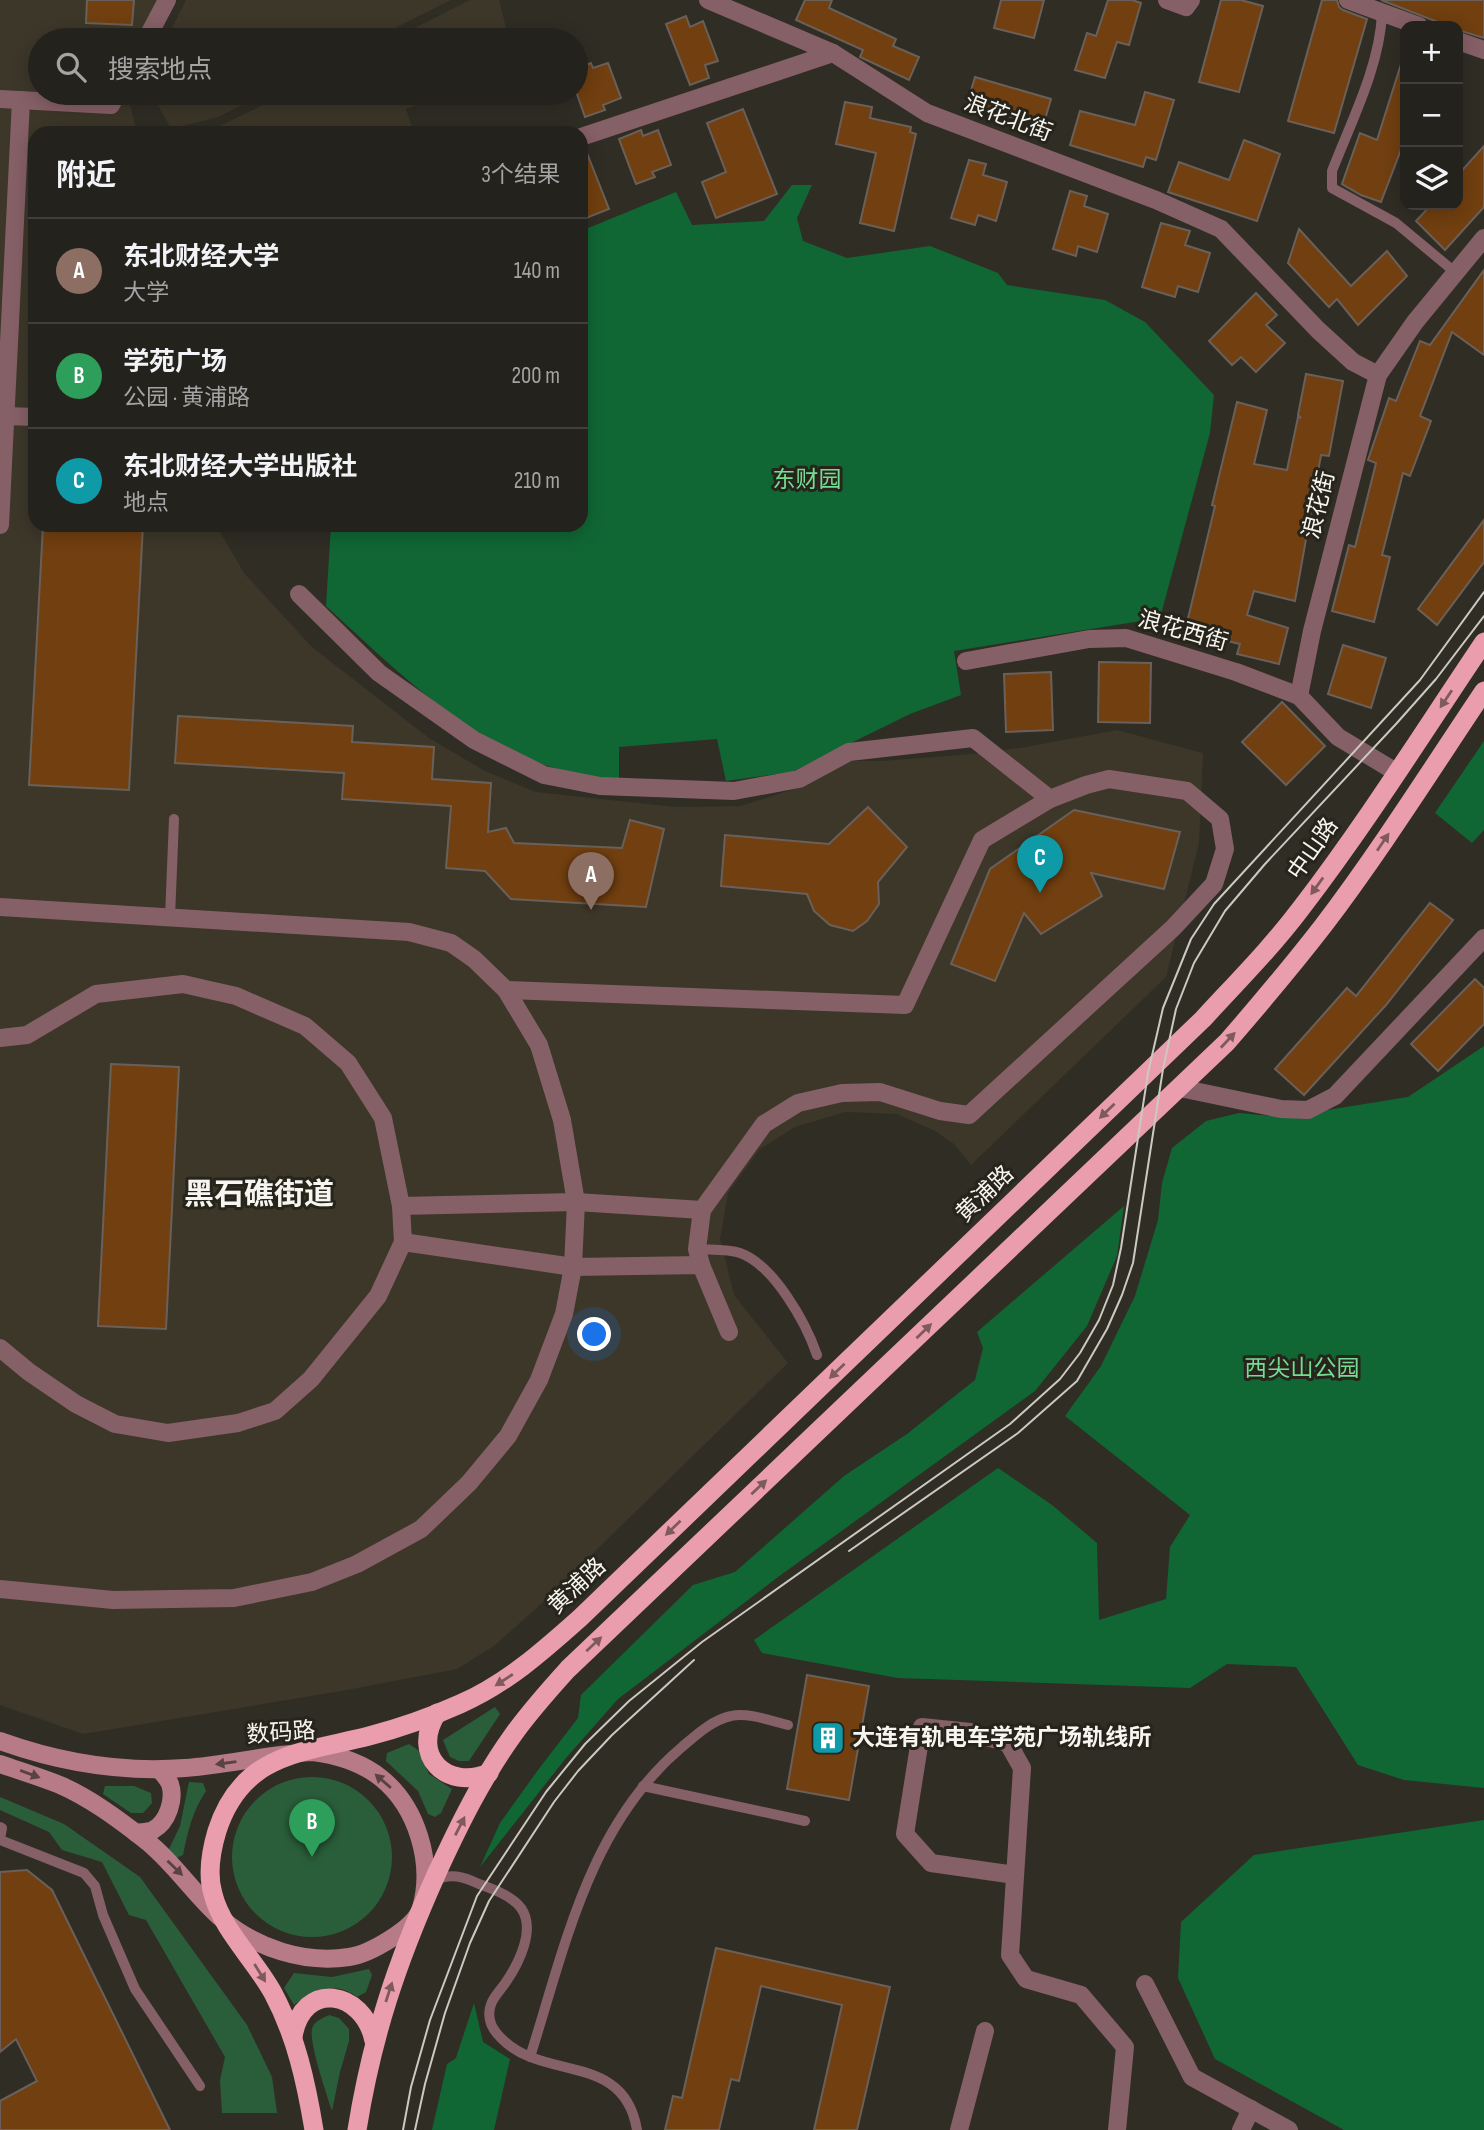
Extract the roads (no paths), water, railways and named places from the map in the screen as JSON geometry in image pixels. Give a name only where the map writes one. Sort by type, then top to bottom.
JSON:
[{"type":"highway","name":"中山路","points":[[1156,1063],[1267,950],[1331,868],[1484,642]]},
{"type":"highway","points":[[357,2130],[374,2042],[388,1992],[446,1854],[488,1773],[513,1735],[568,1669],[1227,1042],[1281,980],[1369,863],[1484,691]]},
{"type":"highway","name":"黄浦路","points":[[314,2130],[307,2087],[293,2037],[273,1994],[249,1955],[220,1918],[212,1892],[210,1870],[213,1846],[221,1820],[232,1798],[251,1777],[271,1762],[293,1753],[371,1735],[461,1704],[503,1681],[542,1652],[1156,1063]]},
{"type":"highway","points":[[437,1713],[426,1744],[437,1765],[462,1778],[475,1779],[488,1773]]},
{"type":"highway","points":[[293,2037],[300,2013],[309,2004],[320,1998],[333,1997],[345,2001],[365,2016],[374,2042]]},
{"type":"main road","name":"数码路","points":[[0,1741],[54,1759],[138,1771],[187,1768],[313,1752],[333,1755],[358,1764],[381,1778],[400,1797],[413,1819],[422,1846],[425,1876],[421,1910]]},
{"type":"main road","points":[[0,1764],[60,1785],[93,1802],[136,1833],[187,1880],[220,1918],[244,1935],[270,1948],[295,1955],[322,1958],[351,1957],[379,1947],[402,1931],[421,1910]]},
{"type":"main road","points":[[136,1833],[152,1830],[162,1823],[169,1811],[169,1782],[160,1770]]},
{"type":"street","points":[[152,28],[167,0]]},
{"type":"street","name":"浪花北街","points":[[708,0],[834,53],[928,113],[1156,200],[1221,229],[1318,330],[1353,362],[1378,375]]},
{"type":"street","points":[[1167,0],[1186,7],[1192,0]]},
{"type":"street","points":[[1348,0],[1405,21]]},
{"type":"street","points":[[1463,43],[1484,50]]},
{"type":"street","points":[[588,135],[834,53]]},
{"type":"street","points":[[0,99],[28,100]]},
{"type":"street","points":[[0,525],[21,100]]},
{"type":"street","name":"浪花街","points":[[1299,696],[1312,631],[1378,375],[1415,323],[1484,238]]},
{"type":"street","points":[[5,406],[28,414]]},
{"type":"street","points":[[299,594],[379,673],[474,740],[544,775],[600,786],[734,791],[799,779],[849,752],[972,737],[1050,800]]},
{"type":"street","name":"浪花西街","points":[[966,661],[1090,639],[1126,638],[1236,672],[1299,696]]},
{"type":"street","points":[[1299,696],[1338,737],[1396,772]]},
{"type":"street","points":[[506,990],[905,1005],[982,840],[1050,800],[1109,779],[1187,791],[1220,819],[1225,849],[1214,884],[1174,928],[969,1115],[940,1111],[880,1092],[842,1093],[798,1103],[764,1124],[702,1210],[699,1257],[729,1332]]},
{"type":"street","points":[[0,907],[409,932],[451,943],[474,958],[506,990],[539,1045],[562,1120],[576,1202],[573,1266],[564,1314],[539,1380],[508,1436],[470,1483],[421,1529],[357,1564],[312,1582],[234,1598],[113,1600],[0,1589]]},
{"type":"street","points":[[1180,1088],[1281,1109],[1308,1110],[1335,1096],[1484,938]]},
{"type":"street","points":[[0,1038],[27,1035],[96,994],[183,984],[236,996],[304,1026],[348,1063],[383,1118],[401,1206],[403,1242],[378,1296],[311,1379],[275,1411],[238,1423],[168,1433],[115,1424],[76,1404],[29,1372],[0,1348]]},
{"type":"street","points":[[401,1206],[576,1202],[702,1210]]},
{"type":"street","points":[[403,1242],[573,1266],[699,1257]]},
{"type":"street","points":[[1015,1875],[931,1863],[905,1834],[922,1727],[970,1732],[1008,1743],[1022,1768],[1010,1955],[1026,1979],[1081,1995],[1125,2046],[1117,2130]]},
{"type":"street","points":[[1145,1984],[1192,2077],[1289,2130]]},
{"type":"street","points":[[959,2130],[985,2031]]},
{"type":"street","points":[[1241,2130],[1251,2109]]},
{"type":"lane","points":[[1382,13],[1381,33],[1374,61],[1332,171],[1332,188],[1396,223],[1456,273]]},
{"type":"lane","points":[[170,918],[174,819]]},
{"type":"lane","points":[[699,1257],[738,1252],[751,1258],[785,1294],[800,1317],[817,1355]]},
{"type":"lane","points":[[530,2057],[583,1887],[617,1821],[643,1786],[708,1725],[731,1716],[788,1725]]},
{"type":"lane","points":[[643,1786],[805,1821]]},
{"type":"lane","points":[[0,1827],[0,1840],[84,1873],[95,1886],[103,1915],[135,1989],[200,2086]]},
{"type":"lane","points":[[446,1854],[453,1871],[507,1896],[520,1906],[527,1921],[526,1938],[516,1965],[489,2006],[489,2021],[497,2034],[509,2046],[530,2057],[606,2080],[626,2098],[634,2112],[638,2130]]},
{"type":"lane","points":[[434,1881],[442,1876],[460,1876]]},
{"type":"tram line","points":[[403,2130],[411,2087],[430,2020],[477,1896],[546,1792],[585,1744],[629,1701],[702,1642],[1010,1424],[1060,1379],[1080,1353],[1099,1320],[1113,1285],[1148,1073],[1163,1008],[1191,939],[1214,904],[1420,680],[1484,592]]},
{"type":"tram line","points":[[849,1551],[1018,1433],[1077,1381],[1107,1329],[1133,1263],[1163,1069],[1176,1009],[1194,963],[1225,911],[1436,679],[1484,616]]},
{"type":"tram line","points":[[415,2130],[445,2013],[470,1943],[489,1901],[554,1802],[578,1771],[612,1735],[694,1660]]},
{"type":"place","name":"东北财经大学出版社","points":[[1040,893]]},
{"type":"place","name":"东北财经大学","points":[[591,910]]},
{"type":"place","name":"大连有轨电车学苑广场轨线所","points":[[828,1738]]},
{"type":"place","name":"学苑广场","points":[[312,1857]]},
{"type":"district","name":"黑石礁街道","points":[[259,1195]]},
{"type":"park label","name":"东财园","points":[[807,480]]},
{"type":"park label","name":"西尖山公园","points":[[1302,1369]]}]
